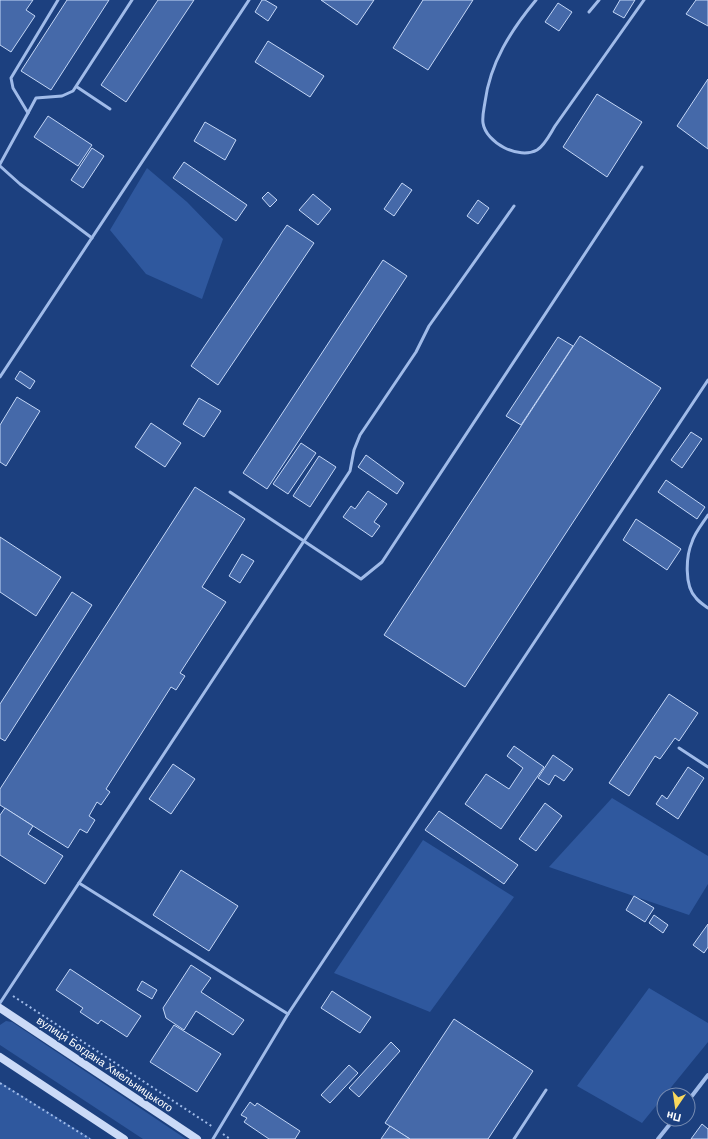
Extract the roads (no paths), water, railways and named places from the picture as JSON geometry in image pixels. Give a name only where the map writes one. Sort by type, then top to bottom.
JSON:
[{"type":"street","name":"вулиця Богдана Хмельницького","points":[[0,1008],[197,1139]]},
{"type":"street","points":[[0,1058],[124,1139]]},
{"type":"street","points":[[696,1091],[708,1075]]},
{"type":"street","points":[[658,1139],[668,1127]]},
{"type":"lane","points":[[28,113],[13,88],[11,78],[58,0]]},
{"type":"lane","points":[[92,238],[20,184],[0,165],[36,98],[68,94],[77,87],[132,0]]},
{"type":"lane","points":[[0,377],[249,0]]},
{"type":"lane","points":[[536,0],[506,42],[495,64],[487,90],[483,115],[483,124],[489,136],[500,146],[526,152],[536,150],[544,144],[555,126],[644,0]]},
{"type":"lane","points":[[589,12],[599,0]]},
{"type":"lane","points":[[77,87],[110,109]]},
{"type":"lane","points":[[230,492],[361,578],[382,562],[642,167]]},
{"type":"lane","points":[[0,1003],[350,471],[354,450],[360,435],[416,352],[430,326],[514,206]]},
{"type":"lane","points":[[213,1139],[288,1014],[708,380]]},
{"type":"lane","points":[[708,515],[692,540],[687,572],[690,589],[695,598],[708,608]]},
{"type":"lane","points":[[679,748],[708,767]]},
{"type":"lane","points":[[79,883],[288,1014]]},
{"type":"lane","points":[[514,1139],[546,1090]]}]
